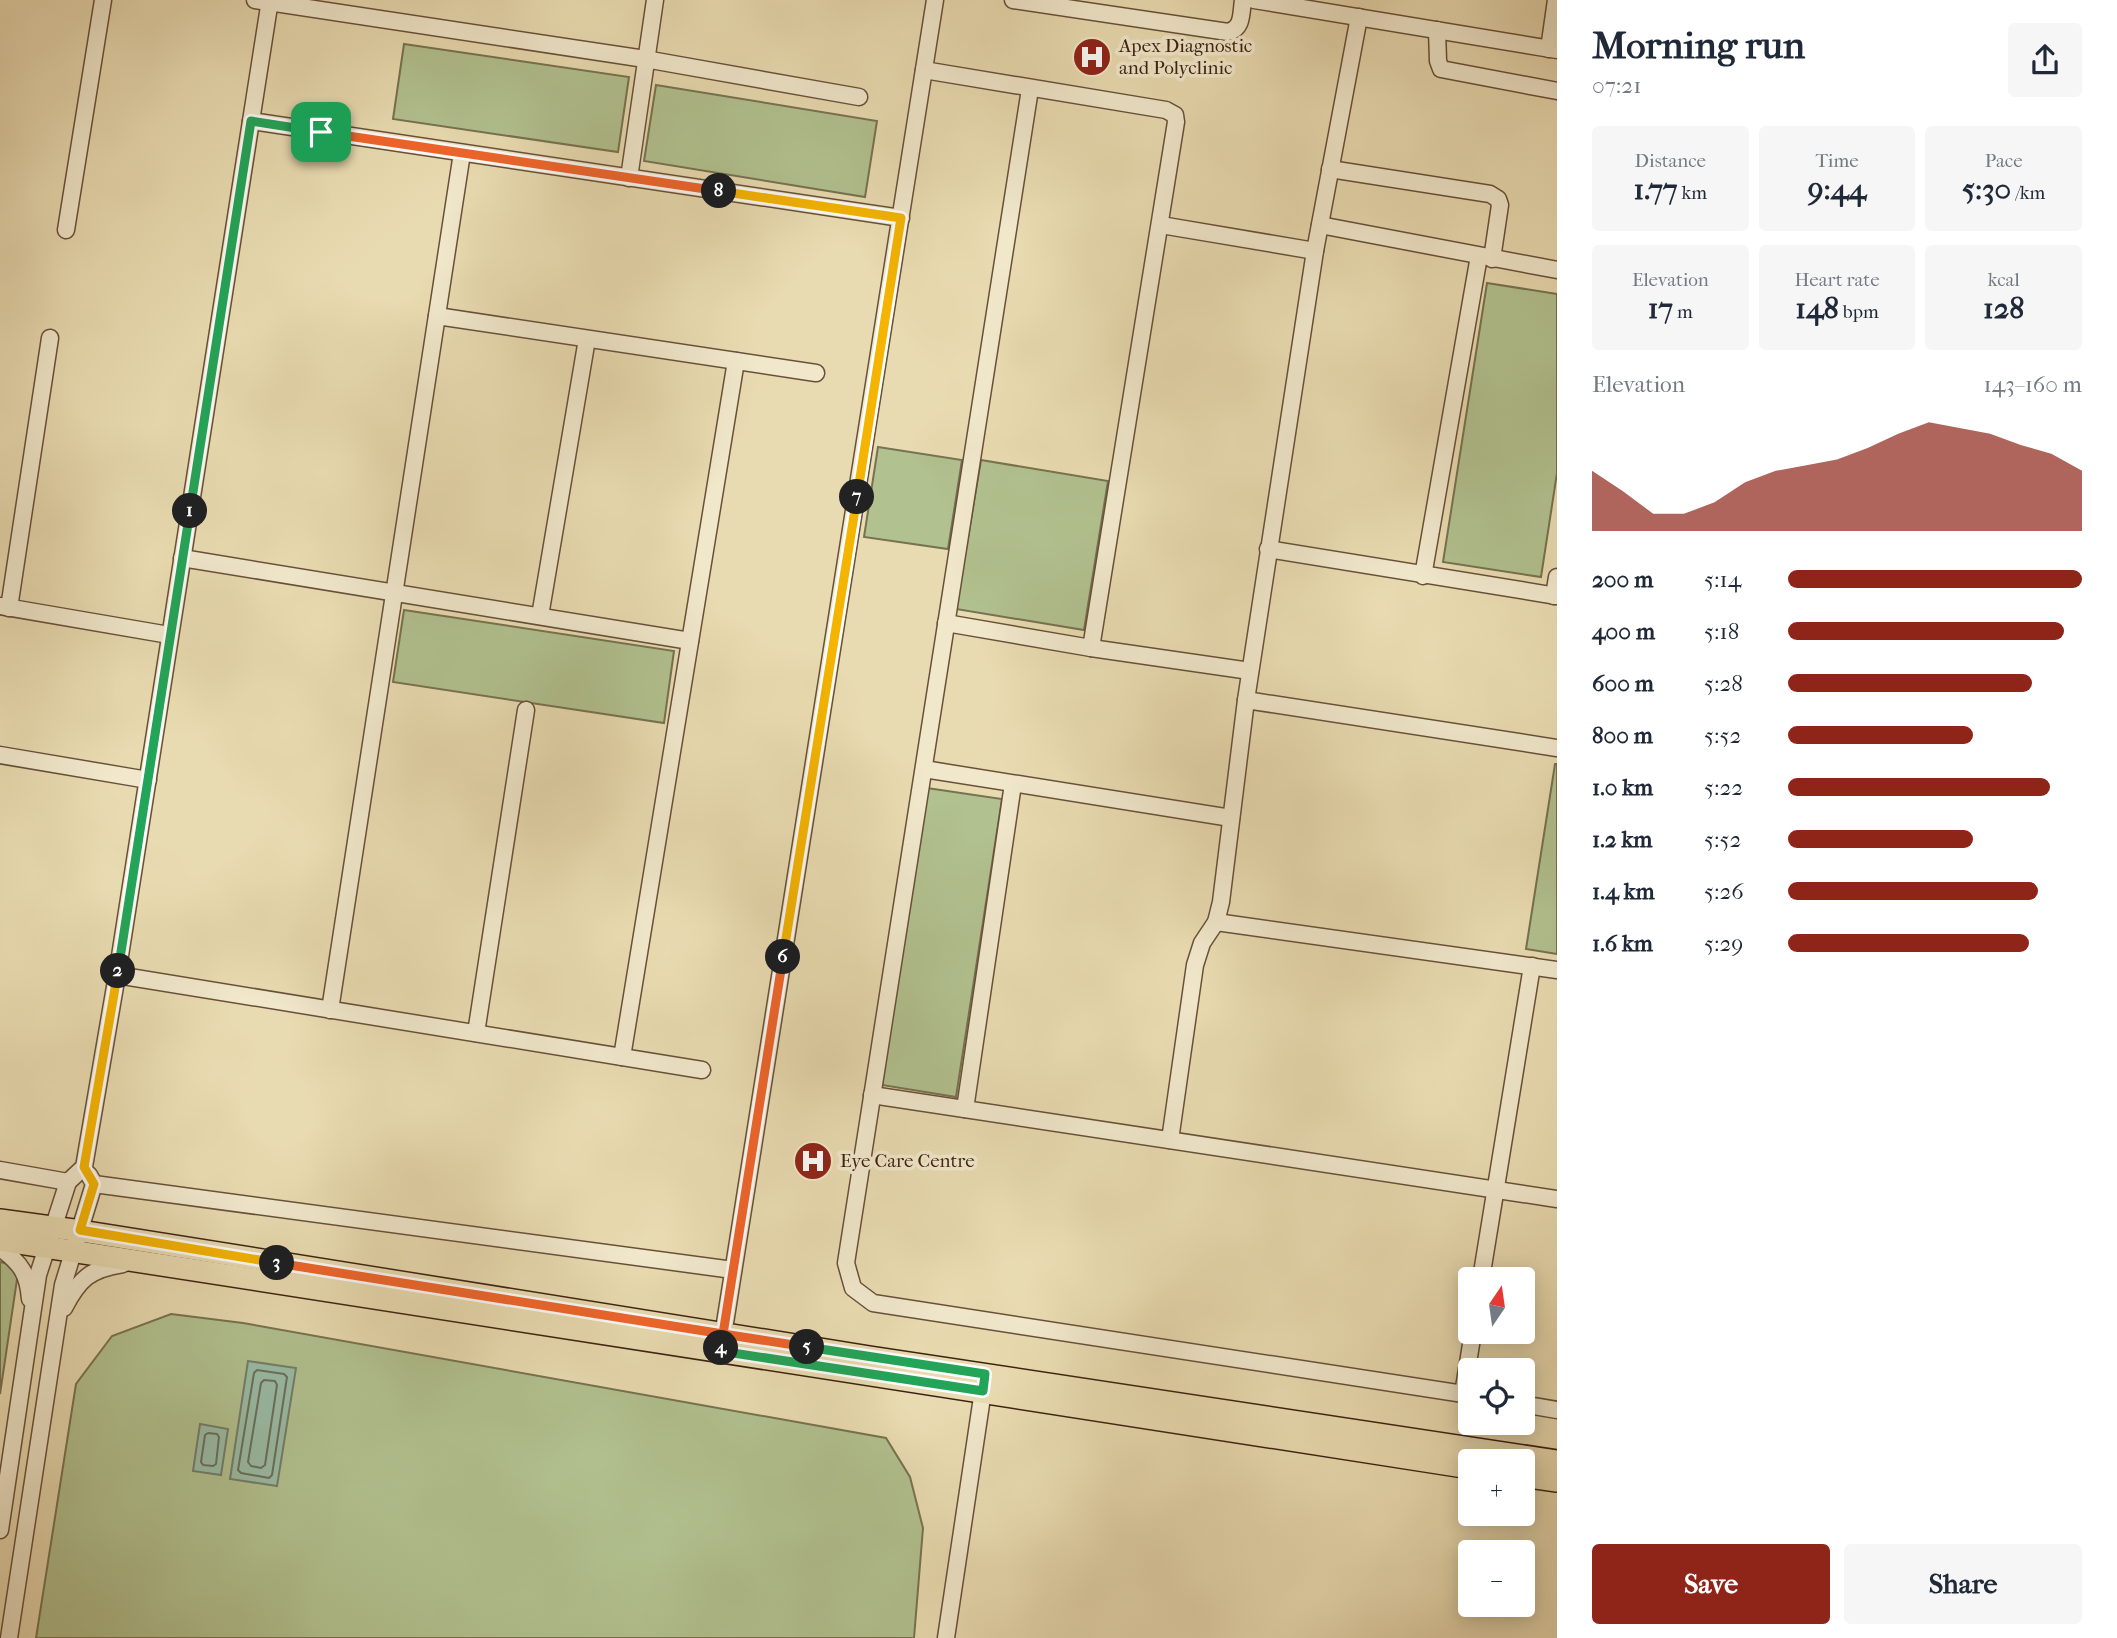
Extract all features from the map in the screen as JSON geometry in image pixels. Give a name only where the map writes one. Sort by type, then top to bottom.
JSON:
[{"type":"main road","points":[[0,1220],[54,1226],[77,1240],[140,1262],[722,1343]]},
{"type":"main road","points":[[0,1240],[46,1248],[77,1240],[984,1383],[1557,1461]]},
{"type":"main road","points":[[984,1383],[1458,1466]]},
{"type":"main road","points":[[1535,1478],[1557,1481]]},
{"type":"street","points":[[66,230],[103,0]]},
{"type":"street","points":[[629,178],[655,0]]},
{"type":"street","points":[[722,1343],[934,0]]},
{"type":"street","points":[[1013,0],[1228,32],[1236,31],[1239,27],[1243,0]]},
{"type":"street","points":[[1254,0],[1553,49],[1556,0]]},
{"type":"street","points":[[0,1530],[38,1275],[68,1182],[84,1167],[117,975],[251,121],[265,1],[645,59],[859,97]]},
{"type":"street","points":[[1170,1140],[1195,965],[1202,943],[1216,922],[1221,902],[1268,549],[1315,251],[1359,17]]},
{"type":"street","points":[[1437,30],[1438,61],[1441,69],[1557,90]]},
{"type":"street","points":[[924,70],[1172,112],[1176,122],[1091,648]]},
{"type":"street","points":[[1030,89],[846,1263],[853,1288],[873,1303],[1458,1394]]},
{"type":"street","points":[[251,121],[901,218]]},
{"type":"street","points":[[330,1010],[462,153]]},
{"type":"street","points":[[1330,169],[1490,194],[1498,199],[1500,205],[1485,257],[1423,576]]},
{"type":"street","points":[[1161,225],[1315,251]]},
{"type":"street","points":[[1320,225],[1557,270]]},
{"type":"street","points":[[437,316],[816,373]]},
{"type":"street","points":[[50,338],[4,607],[169,635]]},
{"type":"street","points":[[540,616],[587,339]]},
{"type":"street","points":[[622,1057],[736,361]]},
{"type":"street","points":[[1268,549],[1556,596],[1557,577]]},
{"type":"street","points":[[182,558],[690,641]]},
{"type":"street","points":[[946,623],[1250,671]]},
{"type":"street","points":[[1246,700],[1557,748]]},
{"type":"street","points":[[476,1033],[526,710]]},
{"type":"street","points":[[0,755],[148,779]]},
{"type":"street","points":[[923,769],[1231,818]]},
{"type":"street","points":[[965,1109],[1013,784]]},
{"type":"street","points":[[1216,922],[1557,970]]},
{"type":"street","points":[[1483,1267],[1532,965]]},
{"type":"street","points":[[117,975],[702,1070]]},
{"type":"street","points":[[872,1095],[1557,1199]]},
{"type":"street","points":[[9,1638],[63,1285],[94,1184],[84,1167]]},
{"type":"street","points":[[0,1170],[68,1182]]},
{"type":"street","points":[[94,1184],[733,1270]]},
{"type":"street","points":[[0,1248],[20,1266],[28,1279],[32,1319]]},
{"type":"street","points":[[57,1321],[79,1282],[90,1273],[105,1267],[140,1262]]},
{"type":"street","points":[[946,1638],[984,1383]]},
{"type":"street","points":[[1535,1406],[1557,1410]]},
{"type":"shaded area","points":[[404,44],[629,77],[618,152],[393,119]]},
{"type":"shaded area","points":[[656,85],[877,121],[865,197],[644,161]]},
{"type":"shaded area","points":[[1487,283],[1557,294],[1557,473],[1541,577],[1443,562]]},
{"type":"shaded area","points":[[878,447],[962,460],[948,549],[864,537]]},
{"type":"shaded area","points":[[981,460],[1108,481],[1084,630],[956,609]]},
{"type":"shaded area","points":[[404,610],[674,651],[664,723],[393,682]]},
{"type":"shaded area","points":[[1557,764],[1557,954],[1526,949]]},
{"type":"shaded area","points":[[927,788],[1002,799],[956,1097],[882,1085]]},
{"type":"shaded area","points":[[0,1262],[19,1266],[0,1394]]},
{"type":"shaded area","points":[[171,1314],[243,1323],[886,1438],[910,1477],[923,1528],[914,1638],[36,1638],[76,1384],[112,1336]]},
{"type":"water","points":[[248,1361],[296,1368],[277,1486],[230,1479]]},
{"type":"water","points":[[200,1424],[228,1429],[221,1475],[193,1471]]},
{"type":"place","name":"Apex Diagnostic and Polyclinic","points":[[1092,57]]},
{"type":"place","name":"Eye Care Centre","points":[[813,1161]]},
{"type":"route","points":[[321,132],[251,121],[117,975],[84,1167],[94,1184],[80,1230],[723,1334],[720,1351],[983,1391],[985,1374],[723,1334],[901,218],[321,132]]}]
